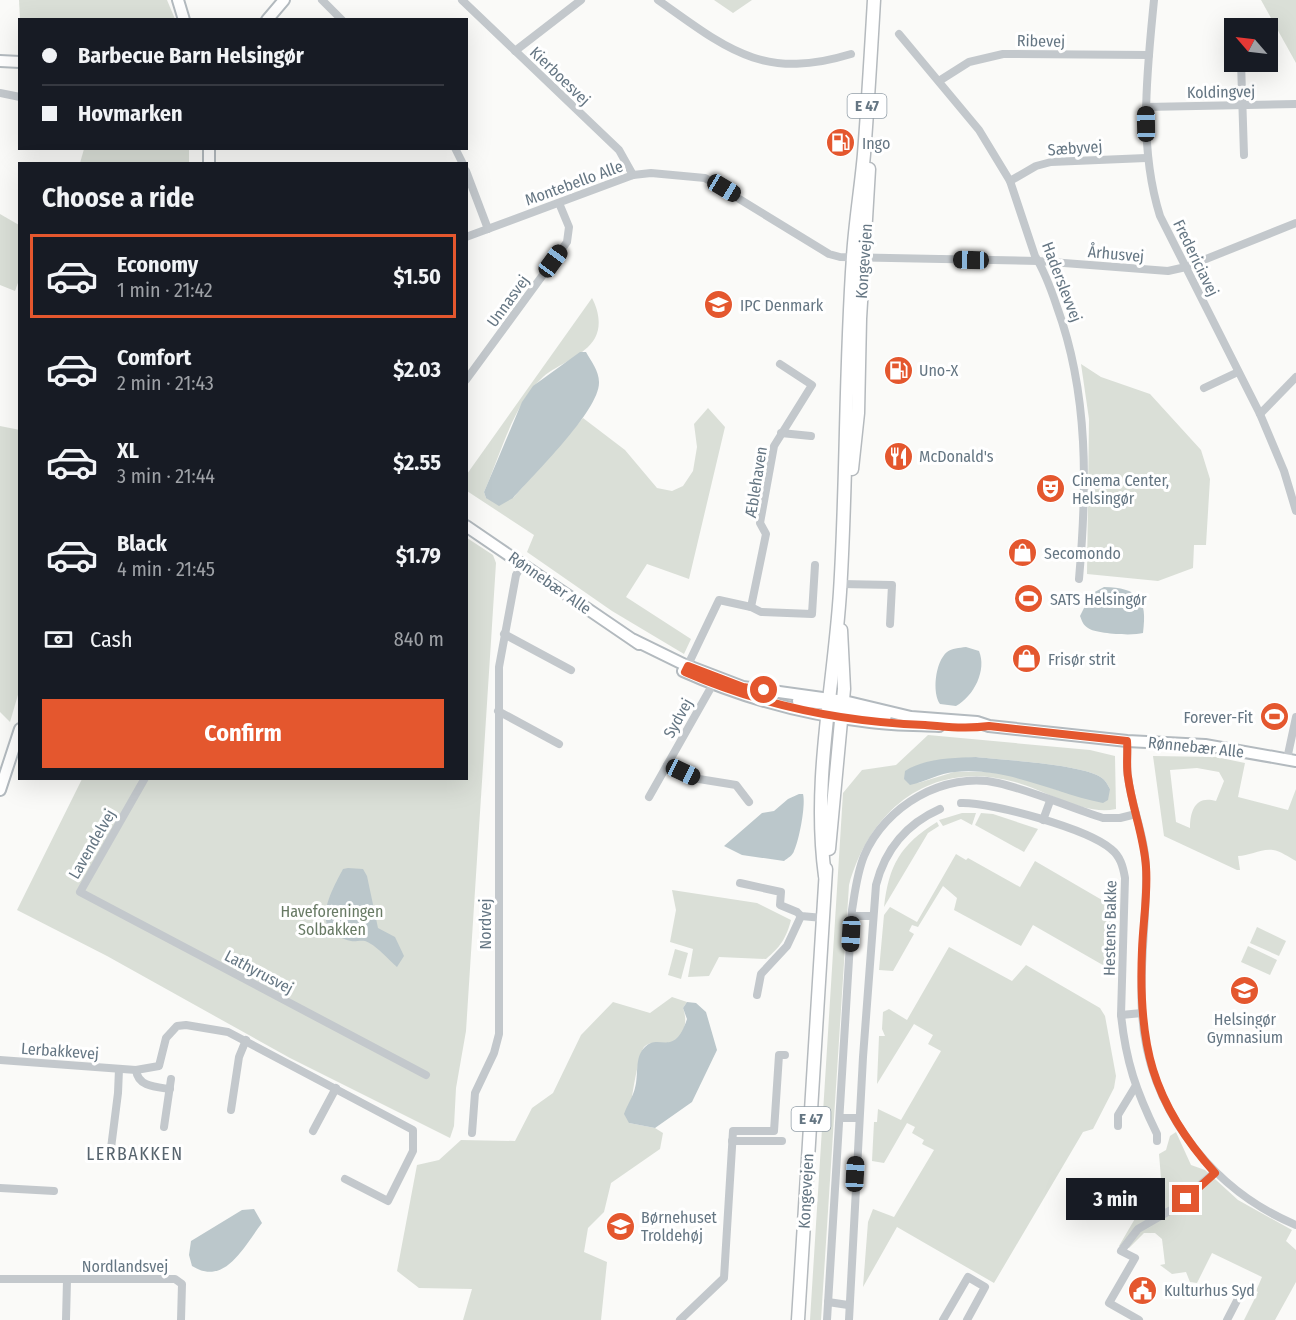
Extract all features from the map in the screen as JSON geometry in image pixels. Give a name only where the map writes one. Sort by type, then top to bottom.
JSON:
[{"type":"main road","points":[[178,0],[183,18]]},
{"type":"main road","points":[[269,18],[284,0]]},
{"type":"main road","name":"Kongevejen","points":[[798,1320],[825,876],[829,849],[844,522],[858,413],[859,258],[874,0]]},
{"type":"main road","name":"Kongevejen","points":[[859,258],[880,0]]},
{"type":"main road","points":[[0,61],[18,62]]},
{"type":"main road","name":"Rønnebær Alle","points":[[468,527],[634,640],[713,684],[741,693],[911,717],[977,722],[989,726]]},
{"type":"main road","name":"Kongevejen","points":[[825,876],[821,792],[835,706],[840,627]]},
{"type":"main road","name":"Rønnebær Alle","points":[[686,669],[743,687],[835,706],[877,723],[970,728],[989,726],[1127,741],[1205,745],[1292,760]]},
{"type":"main road","points":[[0,790],[18,735]]},
{"type":"street","points":[[322,0],[340,18]]},
{"type":"street","name":"Kierboesvej","points":[[462,0],[619,150],[633,175]]},
{"type":"street","points":[[515,51],[581,0]]},
{"type":"street","points":[[658,0],[722,46],[757,59],[796,65],[821,63],[851,54]]},
{"type":"street","name":"Fredericiavej","points":[[1154,0],[1146,107],[1146,158],[1152,189],[1160,216],[1260,414],[1284,471],[1296,511]]},
{"type":"street","name":"Haderslevvej","points":[[899,34],[980,130],[1010,182],[1066,332],[1074,363],[1083,420],[1084,468],[1079,579]]},
{"type":"street","name":"Ribevej","points":[[939,81],[969,62],[1003,54],[1149,55]]},
{"type":"street","points":[[1241,72],[1244,155]]},
{"type":"street","points":[[0,93],[18,98]]},
{"type":"street","name":"Koldingvej","points":[[1146,107],[1296,104]]},
{"type":"street","name":"Sæbyvej","points":[[1010,182],[1036,166],[1051,162],[1146,158]]},
{"type":"street","name":"Montebello Alle","points":[[468,236],[633,175],[651,173],[705,178],[829,254],[859,258]]},
{"type":"street","points":[[468,176],[488,229]]},
{"type":"street","name":"Unnasvej","points":[[468,377],[567,242],[569,227],[559,203]]},
{"type":"street","name":"Århusvej","points":[[859,258],[1038,261],[1148,271],[1186,267],[1296,223]]},
{"type":"street","name":"Æblehaven","points":[[751,607],[766,534],[760,523],[774,446],[812,385],[780,364]]},
{"type":"street","points":[[1204,388],[1238,372]]},
{"type":"street","points":[[1260,414],[1296,377]]},
{"type":"street","name":"Æblehaven","points":[[781,433],[811,436]]},
{"type":"street","name":"Nordvej","points":[[472,1133],[475,1093],[494,1053],[500,1034],[498,711],[504,634],[516,575],[523,563]]},
{"type":"street","points":[[686,669],[719,600],[751,607],[761,612],[812,614],[815,566]]},
{"type":"street","points":[[841,584],[892,585],[890,624]]},
{"type":"street","points":[[504,634],[570,670]]},
{"type":"street","name":"Sydvej","points":[[649,797],[713,684]]},
{"type":"street","points":[[498,711],[559,744]]},
{"type":"street","points":[[1292,760],[1296,717]]},
{"type":"street","points":[[1127,741],[1128,777],[1146,870],[1142,1013],[1154,1076],[1179,1128],[1215,1173],[1258,1206],[1296,1225]]},
{"type":"street","points":[[667,765],[699,779],[736,785],[748,802]]},
{"type":"street","name":"Lavendelvej","points":[[80,892],[144,780]]},
{"type":"street","points":[[827,1320],[852,916],[859,872],[872,842],[892,816],[921,795],[959,783],[978,781],[998,783],[1103,818],[1120,819],[1136,814]]},
{"type":"street","points":[[1043,820],[1050,801]]},
{"type":"street","name":"Hestens Bakke","points":[[961,803],[1003,807],[1043,820],[1104,844],[1120,860],[1125,878],[1121,1015],[1135,1087],[1157,1134],[1157,1141]]},
{"type":"street","points":[[849,1320],[859,1118],[873,916],[879,873],[890,850],[907,830],[940,810]]},
{"type":"street","points":[[740,882],[781,892],[780,905],[801,916],[823,918]]},
{"type":"street","name":"Lathyrusvej","points":[[80,892],[426,1075]]},
{"type":"street","points":[[757,995],[761,974],[787,946],[801,916]]},
{"type":"street","points":[[852,916],[873,916]]},
{"type":"street","points":[[1121,1015],[1142,1013]]},
{"type":"street","name":"Lerbakkevej","points":[[0,1060],[136,1070],[159,1066],[166,1038],[177,1026],[186,1025],[228,1032],[413,1130],[415,1141],[413,1151],[388,1201],[345,1179]]},
{"type":"street","points":[[231,1110],[239,1057],[246,1040]]},
{"type":"street","points":[[680,1320],[718,1286],[726,1271],[733,1131],[774,1131],[779,1055],[785,1056]]},
{"type":"street","name":"Lerbakkevej","points":[[110,1156],[119,1069]]},
{"type":"street","points":[[136,1070],[137,1078],[142,1082],[170,1089]]},
{"type":"street","points":[[164,1126],[171,1079]]},
{"type":"street","points":[[1118,1126],[1118,1115],[1135,1087]]},
{"type":"street","points":[[314,1131],[336,1088]]},
{"type":"street","points":[[840,1118],[859,1118]]},
{"type":"street","points":[[732,1141],[782,1141]]},
{"type":"street","points":[[1139,1320],[1109,1303],[1135,1258],[1121,1251],[1138,1229],[1172,1210],[1215,1173]]},
{"type":"street","points":[[0,1188],[54,1191]]},
{"type":"street","points":[[944,1320],[968,1277],[985,1287],[967,1320]]},
{"type":"street","name":"Nordlandsvej","points":[[0,1280],[175,1279],[182,1284],[181,1320]]},
{"type":"street","name":"Nordlandsvej","points":[[66,1320],[67,1280]]},
{"type":"street","points":[[1227,1320],[1243,1288]]},
{"type":"street","points":[[828,1302],[848,1305]]},
{"type":"green space","points":[[19,0],[167,0],[175,18],[20,18]]},
{"type":"green space","points":[[714,0],[752,0],[733,13]]},
{"type":"green space","points":[[1261,0],[1296,0],[1296,63],[1278,31],[1278,18],[1271,18]]},
{"type":"green space","points":[[84,150],[189,150],[189,162],[80,162]]},
{"type":"green space","points":[[0,214],[18,224],[18,283],[15,291],[0,285]]},
{"type":"green space","points":[[592,298],[598,317],[595,338],[585,350],[543,377],[523,401],[508,431],[484,492],[486,498],[513,498],[583,418],[625,450],[657,488],[672,491],[683,486],[693,471],[697,447],[694,424],[708,408],[725,427],[689,579],[647,564],[626,597],[691,639],[684,654],[612,611],[527,552],[534,535],[468,492],[468,473]]},
{"type":"green space","points":[[1081,364],[1101,377],[1150,394],[1201,450],[1210,479],[1206,545],[1194,545],[1193,568],[1158,581],[1087,574],[1089,419]]},
{"type":"green space","points":[[0,426],[18,430],[18,695],[10,722],[0,712]]},
{"type":"green space","name":"Haveforeningen Solbakken","points":[[468,539],[493,555],[496,563],[466,1031],[456,1088],[454,1126],[450,1138],[290,1058],[107,956],[17,910],[82,780],[468,780]]},
{"type":"green space","points":[[928,735],[1090,750],[1115,756],[1116,809],[1091,809],[1078,806],[1015,782],[985,777],[958,777],[932,784],[909,796],[890,812],[873,833],[859,857],[849,885],[821,1320],[810,1320],[843,793],[862,770],[896,765]],"holes":[[[976,757],[1078,769],[1102,778],[1110,789],[1060,791],[1018,776],[987,772],[954,772],[918,783],[934,761]]]},
{"type":"green space","points":[[1153,756],[1216,757],[1245,763],[1238,797],[1288,810],[1296,789],[1296,861],[1279,852],[1264,850],[1238,856],[1240,870],[1237,870],[1164,836]],"holes":[[[1197,768],[1219,772],[1224,781],[1216,801],[1204,800],[1195,806],[1191,815],[1190,828],[1176,822],[1170,770]]]},
{"type":"green space","points":[[962,813],[976,813],[972,825],[961,819],[943,826],[939,820]]},
{"type":"green space","points":[[981,813],[993,814],[1038,829],[1024,852],[975,825]]},
{"type":"green space","points":[[937,822],[939,826],[928,833],[884,907],[889,879],[899,857],[914,839]]},
{"type":"green space","points":[[956,854],[966,860],[968,858],[1020,887],[1035,861],[1102,900],[1109,887],[1112,890],[1108,968],[1033,925],[1021,946],[954,910],[957,898],[943,886],[918,927],[912,925],[909,931],[914,934],[893,971],[879,970],[884,915],[890,907],[917,922]]},
{"type":"green space","points":[[672,890],[757,903],[791,920],[782,942],[766,959],[719,957],[709,976],[688,977],[693,949],[670,942],[676,910]]},
{"type":"green space","points":[[1257,927],[1286,941],[1279,956],[1250,943]]},
{"type":"green space","points":[[1248,946],[1277,960],[1270,975],[1241,962]]},
{"type":"green space","points":[[949,947],[1012,981],[1026,965],[1100,1008],[1105,1016],[1116,1076],[1114,1088],[1093,1129],[1083,1132],[994,1283],[897,1227],[863,1287],[868,1222],[873,1209],[894,1217],[934,1150],[922,1144],[924,1140],[912,1133],[915,1127],[907,1123],[884,1163],[872,1161],[874,1122],[877,1122],[878,1109],[901,1120],[941,1051],[928,1044],[933,1035],[914,1024],[877,1084],[879,1036],[885,1036],[882,1029],[883,1012],[889,1009],[907,1020]]},
{"type":"green space","points":[[675,949],[688,953],[681,979],[668,975]]},
{"type":"green space","points":[[672,997],[687,1002],[683,1008],[684,1028],[675,1041],[667,1044],[650,1043],[644,1047],[637,1071],[629,1117],[629,1123],[655,1128],[663,1133],[660,1149],[611,1183],[604,1212],[588,1228],[584,1252],[607,1262],[601,1320],[463,1320],[472,1289],[419,1288],[397,1271],[417,1165],[439,1160],[461,1140],[515,1141],[532,1108],[553,1093],[581,1035],[613,1002],[650,1013]]},
{"type":"green space","points":[[1176,1132],[1191,1165],[1205,1170],[1238,1200],[1292,1230],[1286,1241],[1296,1250],[1296,1282],[1275,1320],[1244,1320],[1258,1292],[1256,1291],[1262,1277],[1212,1253],[1197,1283],[1190,1282],[1186,1272],[1172,1274],[1160,1265],[1165,1264],[1162,1239],[1155,1233],[1144,1233],[1129,1248],[1119,1246],[1154,1186],[1158,1188],[1161,1178],[1159,1154],[1166,1150],[1170,1136]]},
{"type":"shaded area","points":[[580,352],[586,352],[599,378],[596,394],[589,409],[564,442],[513,498],[499,506],[486,498],[484,492],[522,402],[533,386]]},
{"type":"shaded area","points":[[1104,587],[1125,590],[1138,597],[1144,611],[1143,633],[1106,633],[1085,626],[1080,616],[1091,594]]},
{"type":"shaded area","points":[[966,647],[979,651],[981,666],[977,682],[968,696],[956,706],[940,704],[936,693],[936,678],[940,663],[949,651]]},
{"type":"shaded area","points":[[976,757],[1061,766],[1092,773],[1102,778],[1110,789],[1108,800],[1103,803],[1084,799],[1012,777],[975,771],[949,773],[910,785],[904,779],[905,771],[921,763]]},
{"type":"shaded area","points":[[803,794],[804,799],[800,831],[793,852],[784,861],[742,855],[724,846],[762,813],[774,811],[788,799]]},
{"type":"shaded area","points":[[343,869],[363,869],[367,876],[378,928],[395,937],[404,956],[397,967],[369,943],[351,941],[338,936],[330,929],[326,920],[328,900]]},
{"type":"shaded area","points":[[687,1002],[696,1003],[706,1012],[717,1050],[692,1102],[655,1128],[629,1123],[624,1114],[634,1091],[639,1056],[650,1043],[672,1041],[677,1038],[687,1019],[683,1008]]},
{"type":"shaded area","points":[[254,1209],[262,1223],[233,1261],[224,1268],[214,1271],[204,1271],[192,1266],[189,1255],[191,1241],[242,1210]]},
{"type":"place","name":"Ingo","points":[[841,143]]},
{"type":"place","name":"IPC Denmark","points":[[719,305]]},
{"type":"place","name":"Uno-X","points":[[898,370]]},
{"type":"place","name":"McDonald's","points":[[898,456]]},
{"type":"place","name":"Cinema Center, Helsingør","points":[[1051,489]]},
{"type":"place","name":"Secomondo","points":[[1023,553]]},
{"type":"place","name":"SATS Helsingør","points":[[1029,599]]},
{"type":"place","name":"Frisør strit","points":[[1027,659]]},
{"type":"place","name":"Forever-Fit","points":[[1274,717]]},
{"type":"place","name":"Helsingør Gymnasium","points":[[1245,991]]},
{"type":"place","name":"Børnehuset Troldehøj","points":[[620,1226]]},
{"type":"place","name":"Kulturhus Syd","points":[[1143,1290]]},
{"type":"district","name":"LERBAKKEN","points":[[135,1154]]},
{"type":"route","points":[[764,690],[743,687],[688,666],[685,672],[713,684],[802,710],[869,722],[970,728],[989,726],[1127,741],[1128,777],[1143,840],[1146,870],[1142,951],[1142,1013],[1146,1042],[1154,1076],[1165,1102],[1179,1128],[1215,1173],[1186,1199]]}]
